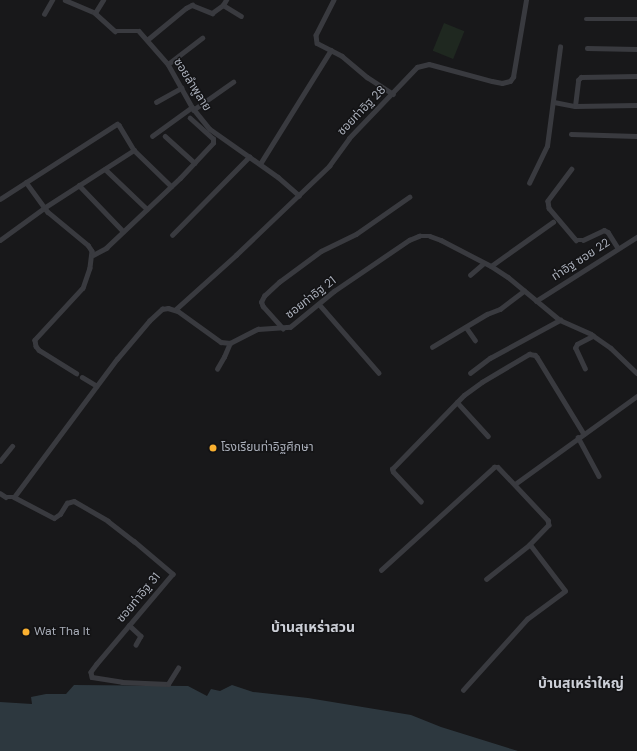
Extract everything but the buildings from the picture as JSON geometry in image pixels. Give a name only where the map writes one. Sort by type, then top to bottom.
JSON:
[{"type":"street","points":[[44,14],[52,0]]},
{"type":"street","name":"ซอยลำพูลาย","points":[[64,0],[95,13],[115,31],[139,31],[168,64],[192,108],[210,129],[260,164],[299,195]]},
{"type":"street","points":[[95,13],[104,0]]},
{"type":"street","points":[[147,40],[186,8],[192,5],[212,13],[223,5],[226,0]]},
{"type":"street","points":[[334,0],[316,35],[317,42],[352,63],[368,77],[393,94]]},
{"type":"street","name":"ซอยท่าอิฐ 28","points":[[175,310],[329,166],[348,138],[393,94],[417,67],[425,64],[502,83],[510,81],[513,77],[526,0]]},
{"type":"street","points":[[223,5],[241,16]]},
{"type":"street","points":[[586,19],[637,19]]},
{"type":"street","points":[[168,64],[202,38]]},
{"type":"street","points":[[529,183],[546,151],[554,102],[560,47]]},
{"type":"street","points":[[586,48],[637,49]]},
{"type":"street","points":[[260,164],[331,50]]},
{"type":"street","points":[[575,106],[578,80],[581,77],[637,76]]},
{"type":"street","points":[[152,136],[233,82]]},
{"type":"street","points":[[156,102],[181,88]]},
{"type":"street","points":[[554,102],[575,106],[637,105]]},
{"type":"street","points":[[93,255],[106,248],[195,163],[214,142],[213,139],[190,118]]},
{"type":"street","points":[[0,199],[114,124],[119,125],[134,150],[171,186]]},
{"type":"street","points":[[571,134],[637,136]]},
{"type":"street","points":[[165,136],[195,163]]},
{"type":"street","points":[[0,240],[44,208],[134,150]]},
{"type":"street","points":[[172,235],[249,157]]},
{"type":"street","points":[[572,168],[548,201],[549,208],[576,240],[583,240],[604,230],[608,232],[618,248]]},
{"type":"street","points":[[105,169],[147,209]]},
{"type":"street","points":[[26,182],[44,208],[88,245],[93,255],[83,288],[35,340],[36,346],[39,350],[76,373]]},
{"type":"street","points":[[79,185],[123,231]]},
{"type":"street","points":[[283,329],[263,307],[261,302],[264,296],[279,282],[322,251],[356,234],[409,197]]},
{"type":"street","points":[[490,266],[553,222]]},
{"type":"street","name":"ซอยท่าอิฐ 21","points":[[230,343],[258,329],[268,327],[283,329],[290,327],[319,304],[403,244],[419,236],[430,236],[442,240],[508,277],[560,320],[593,336],[611,348],[637,373]]},
{"type":"street","name":"ท่าอิฐ ซอย 22","points":[[536,301],[637,237]]},
{"type":"street","points":[[470,275],[484,263]]},
{"type":"street","points":[[432,347],[487,314],[500,309],[524,291]]},
{"type":"street","points":[[319,304],[379,373]]},
{"type":"street","points":[[0,493],[6,497],[14,497],[120,354],[158,312],[165,308],[175,310],[221,342],[230,343],[217,369]]},
{"type":"street","points":[[470,373],[490,358],[560,320]]},
{"type":"street","points":[[466,327],[475,340]]},
{"type":"street","points":[[585,369],[575,348],[577,344],[593,336]]},
{"type":"street","points":[[421,502],[393,472],[392,469],[457,402],[482,382],[529,354],[534,355],[584,434]]},
{"type":"street","points":[[82,377],[97,386]]},
{"type":"street","points":[[515,484],[578,437],[637,396]]},
{"type":"street","points":[[457,402],[488,436]]},
{"type":"street","points":[[578,437],[600,476]]},
{"type":"street","points":[[0,461],[12,446]]},
{"type":"street","points":[[381,570],[494,467],[498,467],[548,520],[549,525],[530,545],[487,579]]},
{"type":"street","name":"ซอยท่าอิฐ 31","points":[[14,497],[54,518],[60,514],[68,503],[74,501],[108,521],[173,574],[91,672],[92,677],[122,682],[168,684],[178,668]]},
{"type":"street","points":[[463,690],[527,619],[565,591],[530,545]]},
{"type":"street","points":[[129,625],[141,636],[136,645]]},
{"type":"shaded area","points":[[444,23],[464,31],[453,59],[433,51]]},
{"type":"shaded area","points":[[74,685],[188,686],[207,696],[211,689],[220,691],[232,685],[253,692],[308,698],[411,715],[441,727],[518,751],[0,751],[0,702],[32,704],[31,697],[46,694],[66,694]]},
{"type":"place","name":"โรงเรียนท่าอิฐศึกษา","points":[[213,448]]},
{"type":"place","name":"Wat Tha It","points":[[26,632]]},
{"type":"district","name":"บ้านสุเหร่าสวน","points":[[313,627]]},
{"type":"district","name":"บ้านสุเหร่าใหญ่","points":[[581,683]]}]
